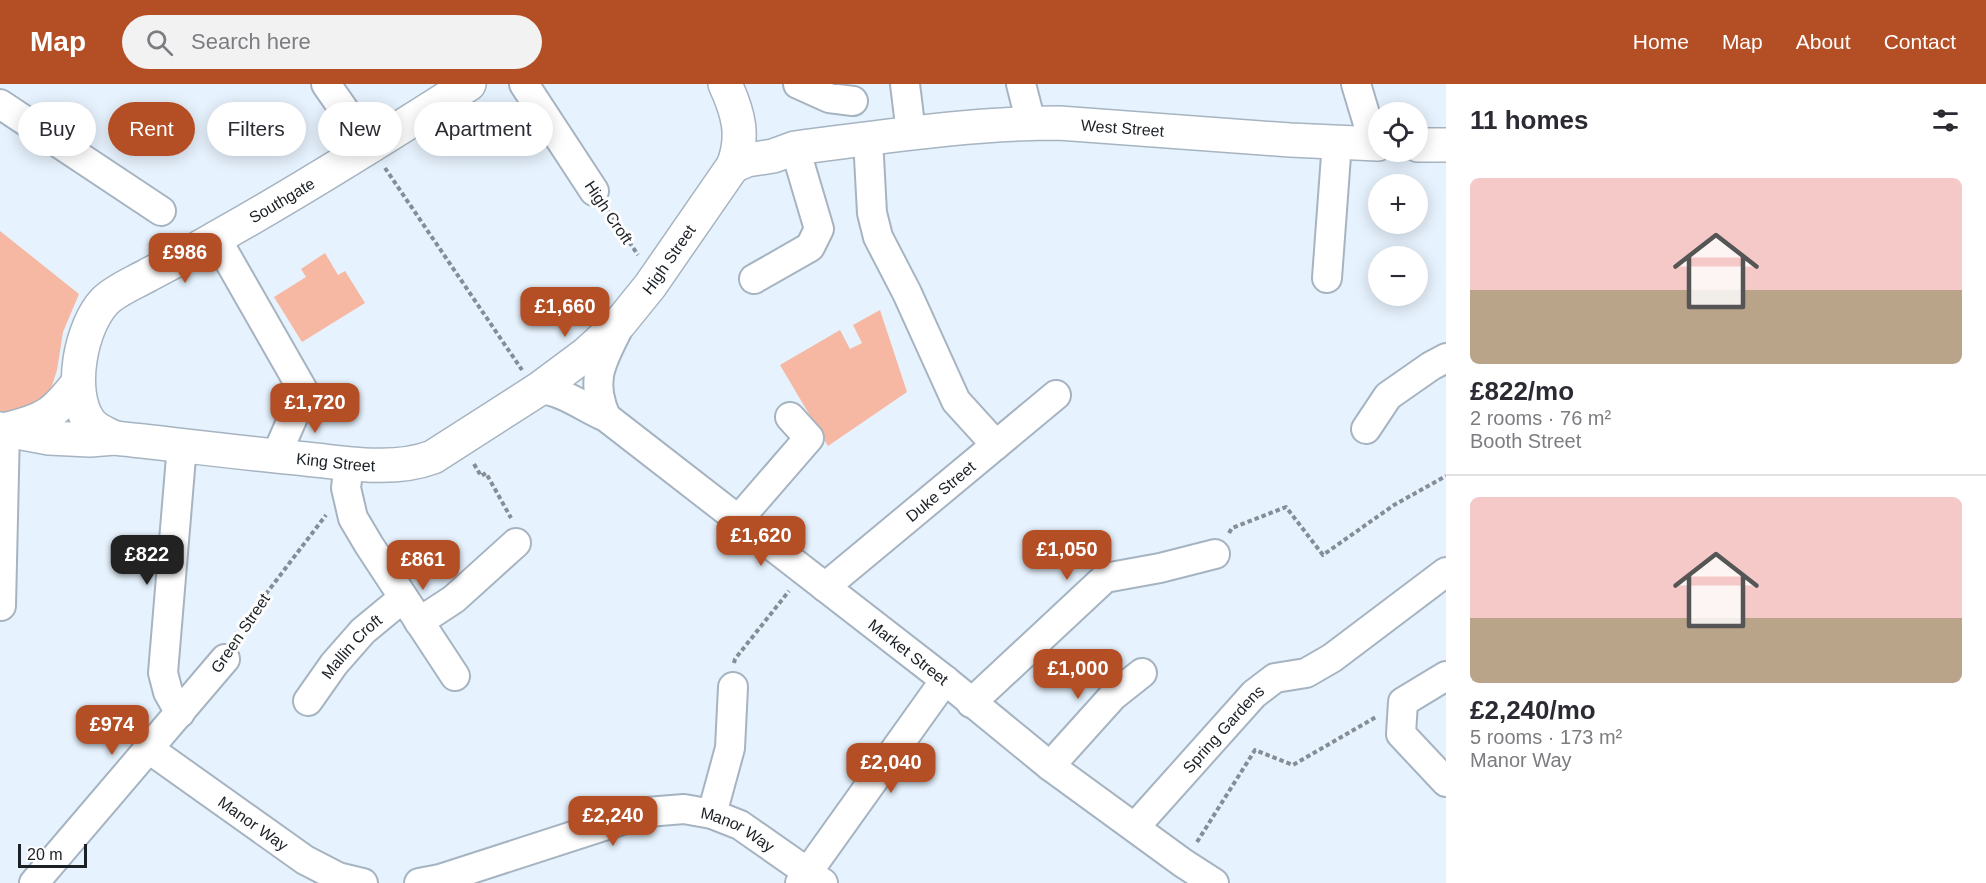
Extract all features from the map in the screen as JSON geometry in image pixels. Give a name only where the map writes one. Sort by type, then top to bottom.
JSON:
[{"type":"main road","name":"Southgate","points":[[402,127],[469,84]]},
{"type":"main road","points":[[729,93],[745,116],[755,125],[795,148]]},
{"type":"main road","name":"High Street","points":[[538,390],[586,354],[620,323],[655,280],[733,166],[741,138],[740,127],[729,93]]},
{"type":"main road","name":"West Street","points":[[733,166],[747,160],[772,156],[795,148],[911,133],[1031,123],[1368,144]]},
{"type":"main road","points":[[1428,145],[1446,145]]},
{"type":"main road","name":"Southgate","points":[[77,384],[80,354],[92,322],[104,302],[122,289],[216,238],[355,156]]},
{"type":"main road","points":[[3,429],[30,424],[50,415],[63,403],[77,384]]},
{"type":"main road","points":[[77,384],[79,398],[88,420],[96,428],[115,438]]},
{"type":"main road","name":"King Street","points":[[3,429],[49,438],[90,440],[115,438],[276,456],[347,476],[420,462],[433,457],[538,390]]},
{"type":"street","points":[[326,84],[339,102]]},
{"type":"street","name":"High Croft","points":[[524,84],[594,191]]},
{"type":"street","points":[[798,84],[829,98],[856,93],[872,213],[878,237],[907,293],[956,401],[996,445]]},
{"type":"street","points":[[905,84],[911,133]]},
{"type":"street","points":[[1021,84],[1031,123]]},
{"type":"street","points":[[1356,84],[1368,120]]},
{"type":"street","points":[[0,104],[161,211]]},
{"type":"street","points":[[1327,278],[1337,142]]},
{"type":"street","points":[[754,279],[810,247],[819,229],[795,148]]},
{"type":"street","points":[[216,238],[304,392],[276,456]]},
{"type":"street","points":[[606,417],[599,400],[601,364],[620,323]]},
{"type":"street","points":[[1366,429],[1389,396],[1446,358]]},
{"type":"street","name":"Market Street","points":[[538,390],[552,390],[560,393],[606,417],[945,680],[1050,766],[1201,877]]},
{"type":"street","name":"Duke Street","points":[[814,579],[996,445],[1056,395]]},
{"type":"street","points":[[738,520],[809,438],[790,417]]},
{"type":"street","points":[[1,606],[3,429]]},
{"type":"street","points":[[180,713],[168,692],[163,673],[182,445]]},
{"type":"street","points":[[347,476],[353,518],[455,676]]},
{"type":"street","points":[[418,622],[453,599],[516,543]]},
{"type":"street","points":[[971,703],[1105,578],[1160,568],[1215,554]]},
{"type":"street","name":"Spring Gardens","points":[[1135,827],[1254,694],[1275,678],[1306,673],[1332,658],[1446,572]]},
{"type":"street","name":"Mallin Croft","points":[[308,701],[334,664],[363,631],[403,598]]},
{"type":"street","name":"Green Street","points":[[34,883],[225,659]]},
{"type":"street","points":[[1050,766],[1113,696],[1142,673]]},
{"type":"street","points":[[1446,676],[1403,702],[1401,734],[1446,782]]},
{"type":"street","points":[[810,879],[945,680]]},
{"type":"street","points":[[712,814],[730,748],[733,687]]},
{"type":"street","name":"Manor Way","points":[[149,749],[305,860],[338,877],[363,883]]},
{"type":"street","name":"Manor Way","points":[[419,883],[440,879],[647,812],[684,809],[712,814],[740,825],[810,879]]},
{"type":"path","points":[[376,156],[538,390]]},
{"type":"path","name":"High Croft","points":[[594,191],[655,280]]},
{"type":"path","points":[[460,440],[481,476],[486,472],[512,517],[505,526],[516,543]]},
{"type":"path","name":"Green Street","points":[[225,659],[228,644],[347,476]]},
{"type":"path","points":[[1215,554],[1232,528],[1286,507],[1323,555],[1394,505],[1446,476]]},
{"type":"path","points":[[733,687],[735,659],[814,579]]},
{"type":"path","points":[[1201,877],[1255,750],[1293,765],[1403,702]]},
{"type":"shaded area","points":[[0,231],[79,294],[63,332],[57,370],[50,392],[36,408],[0,416]]},
{"type":"shaded area","points":[[325,253],[338,275],[345,271],[365,303],[302,342],[274,297],[306,277],[301,269]]},
{"type":"shaded area","points":[[880,310],[907,392],[828,446],[780,365],[840,330],[850,349],[862,343],[853,325]]}]
